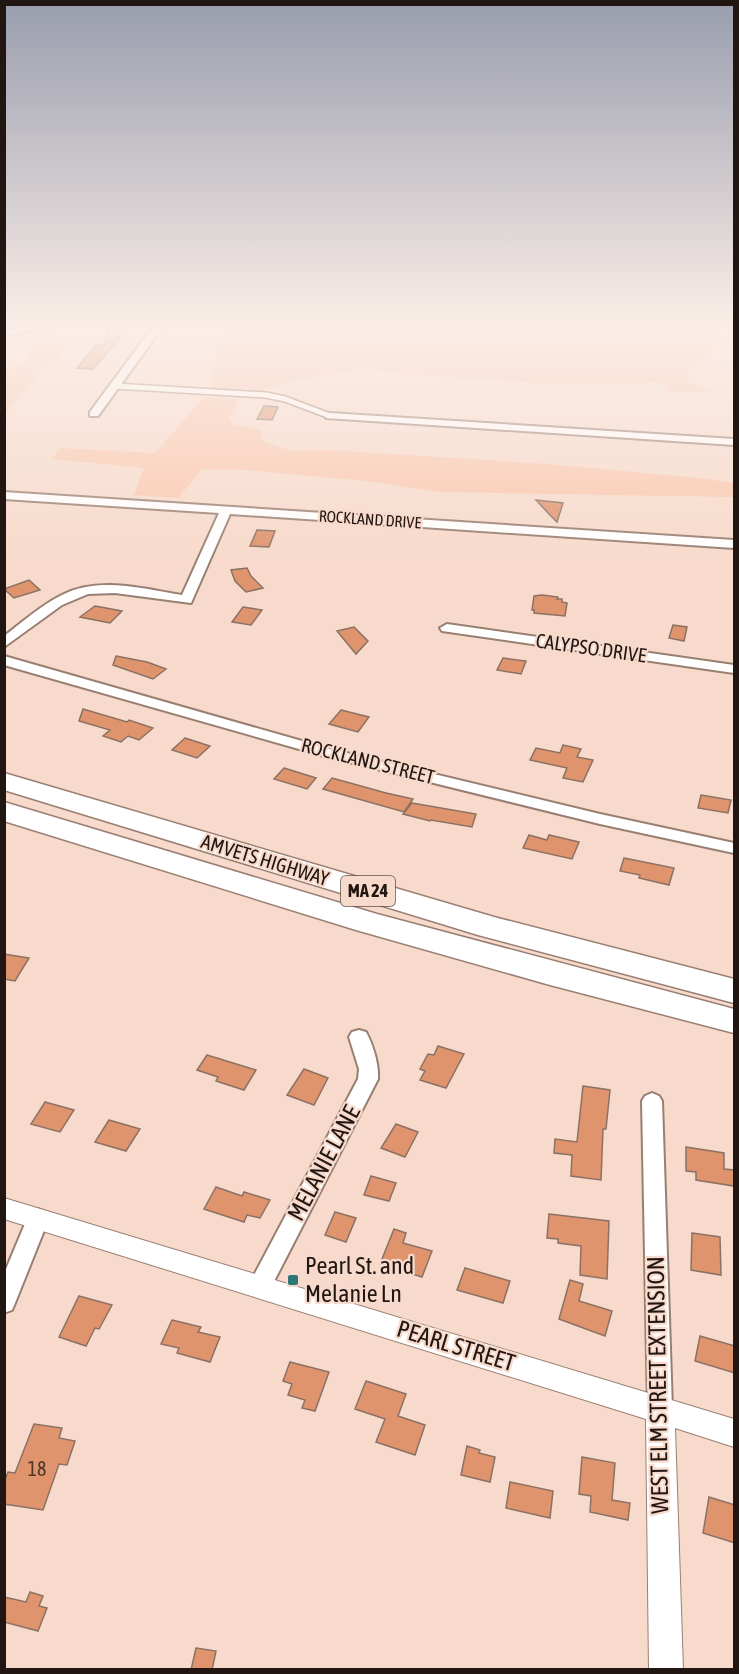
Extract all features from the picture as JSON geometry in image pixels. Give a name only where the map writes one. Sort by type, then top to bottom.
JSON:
[{"type":"highway","name":"AMVETS HIGHWAY","points":[[4,781],[489,927],[735,991]]},
{"type":"highway","name":"AMVETS HIGHWAY","points":[[4,811],[222,880],[413,935],[561,977],[735,1021]]},
{"type":"street","points":[[94,414],[100,406]]},
{"type":"street","points":[[330,416],[735,442]]},
{"type":"street","name":"ROCKLAND DRIVE","points":[[4,495],[735,544]]},
{"type":"street","points":[[4,643],[54,605],[85,590],[116,590],[186,600],[226,510]]},
{"type":"street","name":"CALYPSO DRIVE","points":[[447,628],[735,669]]},
{"type":"street","name":"ROCKLAND STREET","points":[[4,660],[325,752],[591,817],[735,848]]},
{"type":"street","name":"MELANIE LANE","points":[[260,1286],[368,1079],[369,1069],[359,1037]]},
{"type":"street","name":"WEST ELM STREET EXTENSION","points":[[652,1101],[666,1670]]},
{"type":"street","name":"PEARL STREET","points":[[4,1208],[735,1433]]},
{"type":"street","points":[[4,1303],[38,1218]]},
{"type":"lane","points":[[304,406],[330,416]]},
{"type":"shaded area","points":[[5,406],[12,406],[5,414]]},
{"type":"shaded area","points":[[196,406],[235,406],[229,419],[234,425],[261,430],[262,441],[292,451],[328,450],[548,464],[709,479],[734,483],[734,497],[440,492],[367,481],[247,470],[202,469],[178,498],[134,495],[144,468],[51,459],[61,448],[155,453]]},
{"type":"building","points":[[264,406],[278,407],[272,420],[257,419]]},
{"type":"building","points":[[536,500],[563,503],[557,522],[549,514]]},
{"type":"building","points":[[257,530],[275,531],[269,547],[250,546]]},
{"type":"building","points":[[247,568],[251,576],[263,588],[246,592],[235,581],[231,570]]},
{"type":"building","points":[[29,580],[40,590],[14,598],[4,589]]},
{"type":"building","points":[[534,596],[558,597],[557,599],[562,599],[562,602],[567,603],[565,616],[534,613],[532,610]]},
{"type":"building","points":[[95,606],[122,611],[110,623],[80,617]]},
{"type":"building","points":[[243,607],[262,610],[251,625],[232,622]]},
{"type":"building","points":[[673,625],[687,627],[684,641],[669,638]]},
{"type":"building","points":[[354,627],[368,641],[356,654],[337,631]]},
{"type":"building","points":[[116,656],[147,662],[166,669],[153,679],[113,665]]},
{"type":"building","points":[[503,658],[526,661],[521,674],[497,670]]},
{"type":"building","points":[[83,709],[153,728],[139,740],[128,736],[121,742],[103,736],[110,730],[79,721]]},
{"type":"building","points":[[341,710],[369,717],[358,732],[329,724]]},
{"type":"building","points":[[185,738],[210,746],[197,758],[172,750]]},
{"type":"building","points":[[563,745],[581,749],[577,757],[593,760],[583,782],[563,778],[567,768],[530,760],[536,748],[560,753]]},
{"type":"building","points":[[284,768],[316,778],[307,789],[274,779]]},
{"type":"building","points":[[332,778],[413,799],[404,812],[323,789]]},
{"type":"building","points":[[701,795],[731,800],[728,813],[698,808]]},
{"type":"building","points":[[412,803],[476,814],[472,827],[430,821],[403,814]]},
{"type":"building","points":[[529,835],[547,840],[549,835],[579,842],[572,859],[523,848]]},
{"type":"building","points":[[624,858],[674,868],[669,885],[620,871]]},
{"type":"building","points":[[4,954],[29,958],[15,981],[4,979]]},
{"type":"building","points":[[438,1046],[464,1054],[446,1088],[420,1080],[425,1071],[420,1069],[428,1054],[434,1055]]},
{"type":"building","points":[[207,1055],[256,1070],[244,1090],[216,1081],[218,1077],[197,1070]]},
{"type":"building","points":[[304,1069],[328,1078],[314,1105],[287,1095]]},
{"type":"building","points":[[583,1086],[610,1090],[606,1129],[603,1129],[601,1180],[571,1176],[572,1155],[554,1153],[555,1139],[577,1142]]},
{"type":"building","points":[[45,1102],[74,1110],[60,1132],[31,1124]]},
{"type":"building","points":[[109,1120],[140,1129],[126,1151],[95,1142]]},
{"type":"building","points":[[396,1124],[418,1132],[405,1157],[381,1148]]},
{"type":"building","points":[[686,1147],[724,1153],[724,1169],[734,1170],[734,1186],[696,1180],[696,1172],[686,1171]]},
{"type":"building","points":[[371,1176],[396,1183],[389,1201],[364,1195]]},
{"type":"building","points":[[216,1187],[242,1196],[244,1192],[270,1200],[260,1218],[247,1215],[244,1222],[204,1209]]},
{"type":"building","points":[[335,1212],[356,1218],[346,1242],[325,1235]]},
{"type":"building","points":[[549,1214],[609,1221],[607,1279],[580,1275],[581,1246],[558,1243],[558,1239],[547,1238]]},
{"type":"building","points":[[394,1229],[406,1233],[403,1243],[432,1251],[422,1277],[380,1264]]},
{"type":"building","points":[[692,1233],[720,1237],[721,1275],[691,1270]]},
{"type":"building","points":[[465,1268],[510,1281],[503,1303],[457,1290]]},
{"type":"building","points":[[570,1280],[583,1284],[579,1301],[612,1311],[605,1336],[559,1319]]},
{"type":"building","points":[[79,1296],[112,1305],[99,1329],[95,1328],[86,1346],[59,1337]]},
{"type":"building","points":[[172,1320],[201,1327],[198,1332],[220,1337],[210,1362],[177,1353],[179,1348],[161,1344]]},
{"type":"building","points":[[700,1336],[735,1346],[735,1373],[695,1361]]},
{"type":"building","points":[[290,1362],[329,1372],[315,1411],[302,1408],[305,1400],[288,1395],[292,1384],[283,1381]]},
{"type":"building","points":[[366,1381],[406,1394],[398,1416],[425,1425],[415,1455],[376,1442],[385,1419],[355,1409]]},
{"type":"building","points":[[34,1424],[62,1428],[59,1438],[75,1441],[67,1465],[59,1464],[43,1510],[4,1504],[4,1482],[8,1472],[15,1473]]},
{"type":"building","points":[[467,1446],[480,1450],[479,1453],[495,1457],[490,1482],[461,1475]]},
{"type":"building","points":[[582,1457],[615,1463],[612,1500],[630,1503],[628,1520],[590,1512],[591,1496],[579,1494]]},
{"type":"building","points":[[510,1482],[553,1491],[550,1518],[506,1508]]},
{"type":"building","points":[[709,1497],[735,1505],[735,1543],[703,1533]]},
{"type":"building","points":[[30,1592],[43,1596],[39,1606],[47,1608],[38,1631],[4,1622],[4,1597],[26,1602]]},
{"type":"building","points":[[196,1648],[216,1651],[212,1670],[191,1670]]},
{"type":"place","name":"Pearl St. and Melanie Ln","points":[[293,1280]]}]
